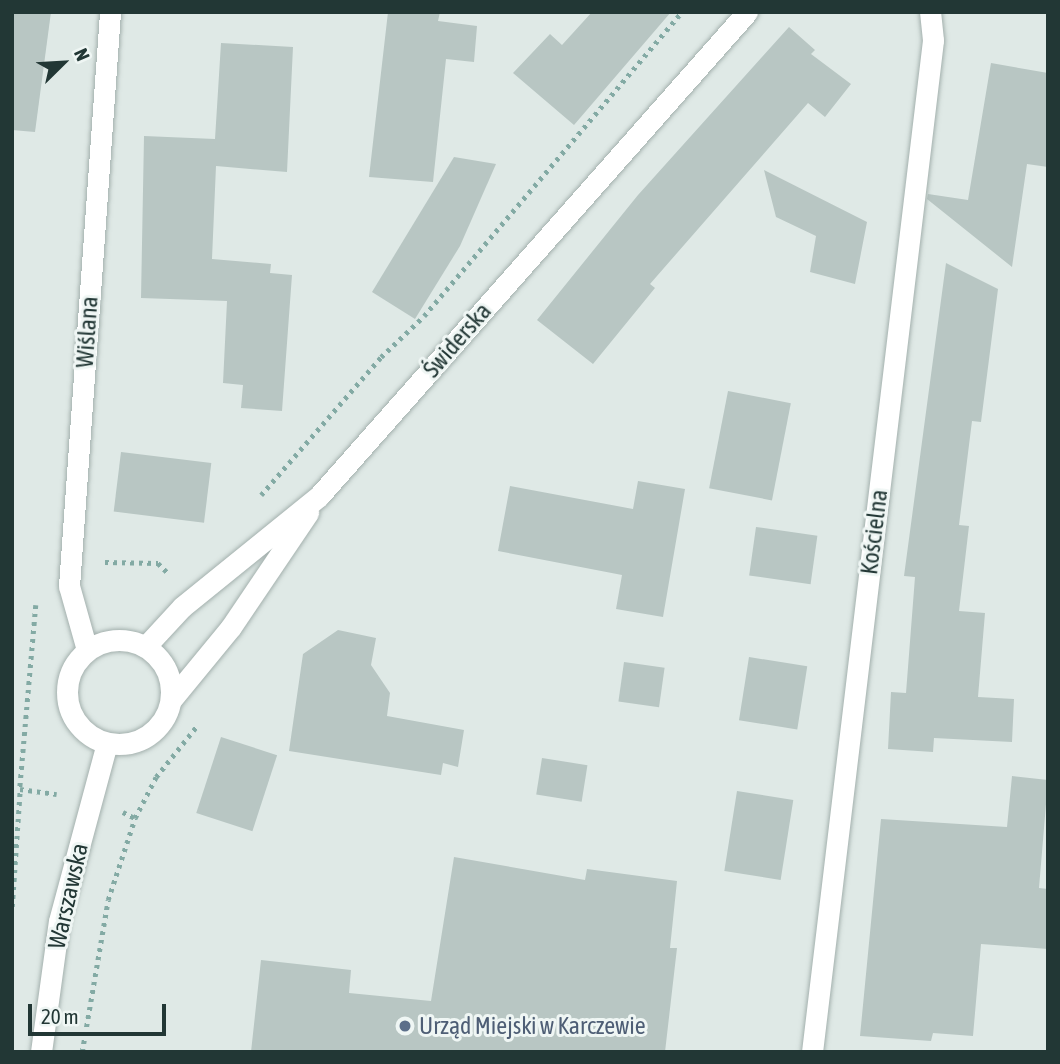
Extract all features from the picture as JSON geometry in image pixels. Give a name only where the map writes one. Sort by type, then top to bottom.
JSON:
[{"type":"street","name":"Wiślana","points":[[87,650],[69,586],[110,12]]},
{"type":"street","name":"Świderska","points":[[146,646],[183,607],[319,496],[747,12]]},
{"type":"street","name":"Kościelna","points":[[812,1052],[933,40],[930,12]]},
{"type":"street","points":[[170,700],[170,679],[161,661],[146,646],[115,639],[87,650],[71,674],[67,703],[89,735],[107,743],[132,742],[155,730],[170,700],[231,627],[319,496]]},
{"type":"street","name":"Warszawska","points":[[41,1052],[60,921],[107,743]]},
{"type":"path","points":[[253,503],[381,357],[424,316],[682,12]]},
{"type":"path","points":[[12,907],[37,591]]},
{"type":"path","points":[[20,789],[56,794]]},
{"type":"path","points":[[82,1052],[102,923],[135,818]]},
{"type":"building","points":[[12,12],[51,12],[35,132],[12,130]]},
{"type":"building","points":[[388,12],[440,12],[438,21],[477,26],[474,62],[446,59],[433,182],[369,177]]},
{"type":"building","points":[[592,12],[671,12],[574,125],[513,73],[550,34],[562,45]]},
{"type":"building","points":[[789,27],[815,50],[811,54],[851,84],[825,117],[808,103],[650,284],[655,288],[593,364],[537,320],[638,195]]},
{"type":"building","points":[[221,43],[293,47],[287,172],[216,166],[212,259],[271,264],[270,273],[292,275],[282,411],[241,408],[243,385],[223,383],[227,301],[141,298],[144,136],[215,139]]},
{"type":"building","points":[[991,63],[1048,73],[1048,167],[1027,164],[1012,267],[927,199],[928,194],[968,200]]},
{"type":"building","points":[[454,157],[496,164],[460,246],[415,319],[372,292]]},
{"type":"building","points":[[764,170],[867,222],[855,284],[810,272],[816,236],[776,217]]},
{"type":"building","points":[[946,263],[998,289],[981,422],[972,421],[959,525],[969,526],[959,611],[985,613],[978,697],[1014,699],[1012,742],[934,738],[933,752],[888,749],[891,692],[906,693],[915,577],[904,576]]},
{"type":"building","points":[[728,391],[791,403],[772,500],[709,488]]},
{"type":"building","points":[[121,452],[211,463],[204,523],[114,512]]},
{"type":"building","points":[[638,481],[685,489],[663,617],[616,609],[622,575],[498,551],[510,486],[633,509]]},
{"type":"building","points":[[756,527],[817,536],[811,584],[749,576]]},
{"type":"building","points":[[338,630],[376,638],[371,665],[390,693],[387,716],[464,730],[458,767],[443,763],[441,775],[289,751],[303,654]]},
{"type":"building","points":[[749,657],[807,666],[797,729],[739,720]]},
{"type":"building","points":[[624,662],[665,668],[659,707],[618,702]]},
{"type":"building","points":[[221,737],[277,755],[252,831],[196,813]]},
{"type":"building","points":[[542,758],[587,765],[582,802],[536,795]]},
{"type":"building","points":[[1012,776],[1048,780],[1039,888],[1048,889],[1048,949],[981,944],[973,1036],[933,1033],[931,1041],[860,1036],[881,819],[1007,827]]},
{"type":"building","points":[[737,791],[793,800],[781,880],[724,871]]},
{"type":"building","points":[[454,857],[585,880],[587,869],[677,881],[670,948],[677,948],[665,1052],[251,1052],[261,960],[351,970],[349,993],[431,1001]]},
{"type":"place","name":"Urząd Miejski w Karczewie","points":[[405,1026]]}]
